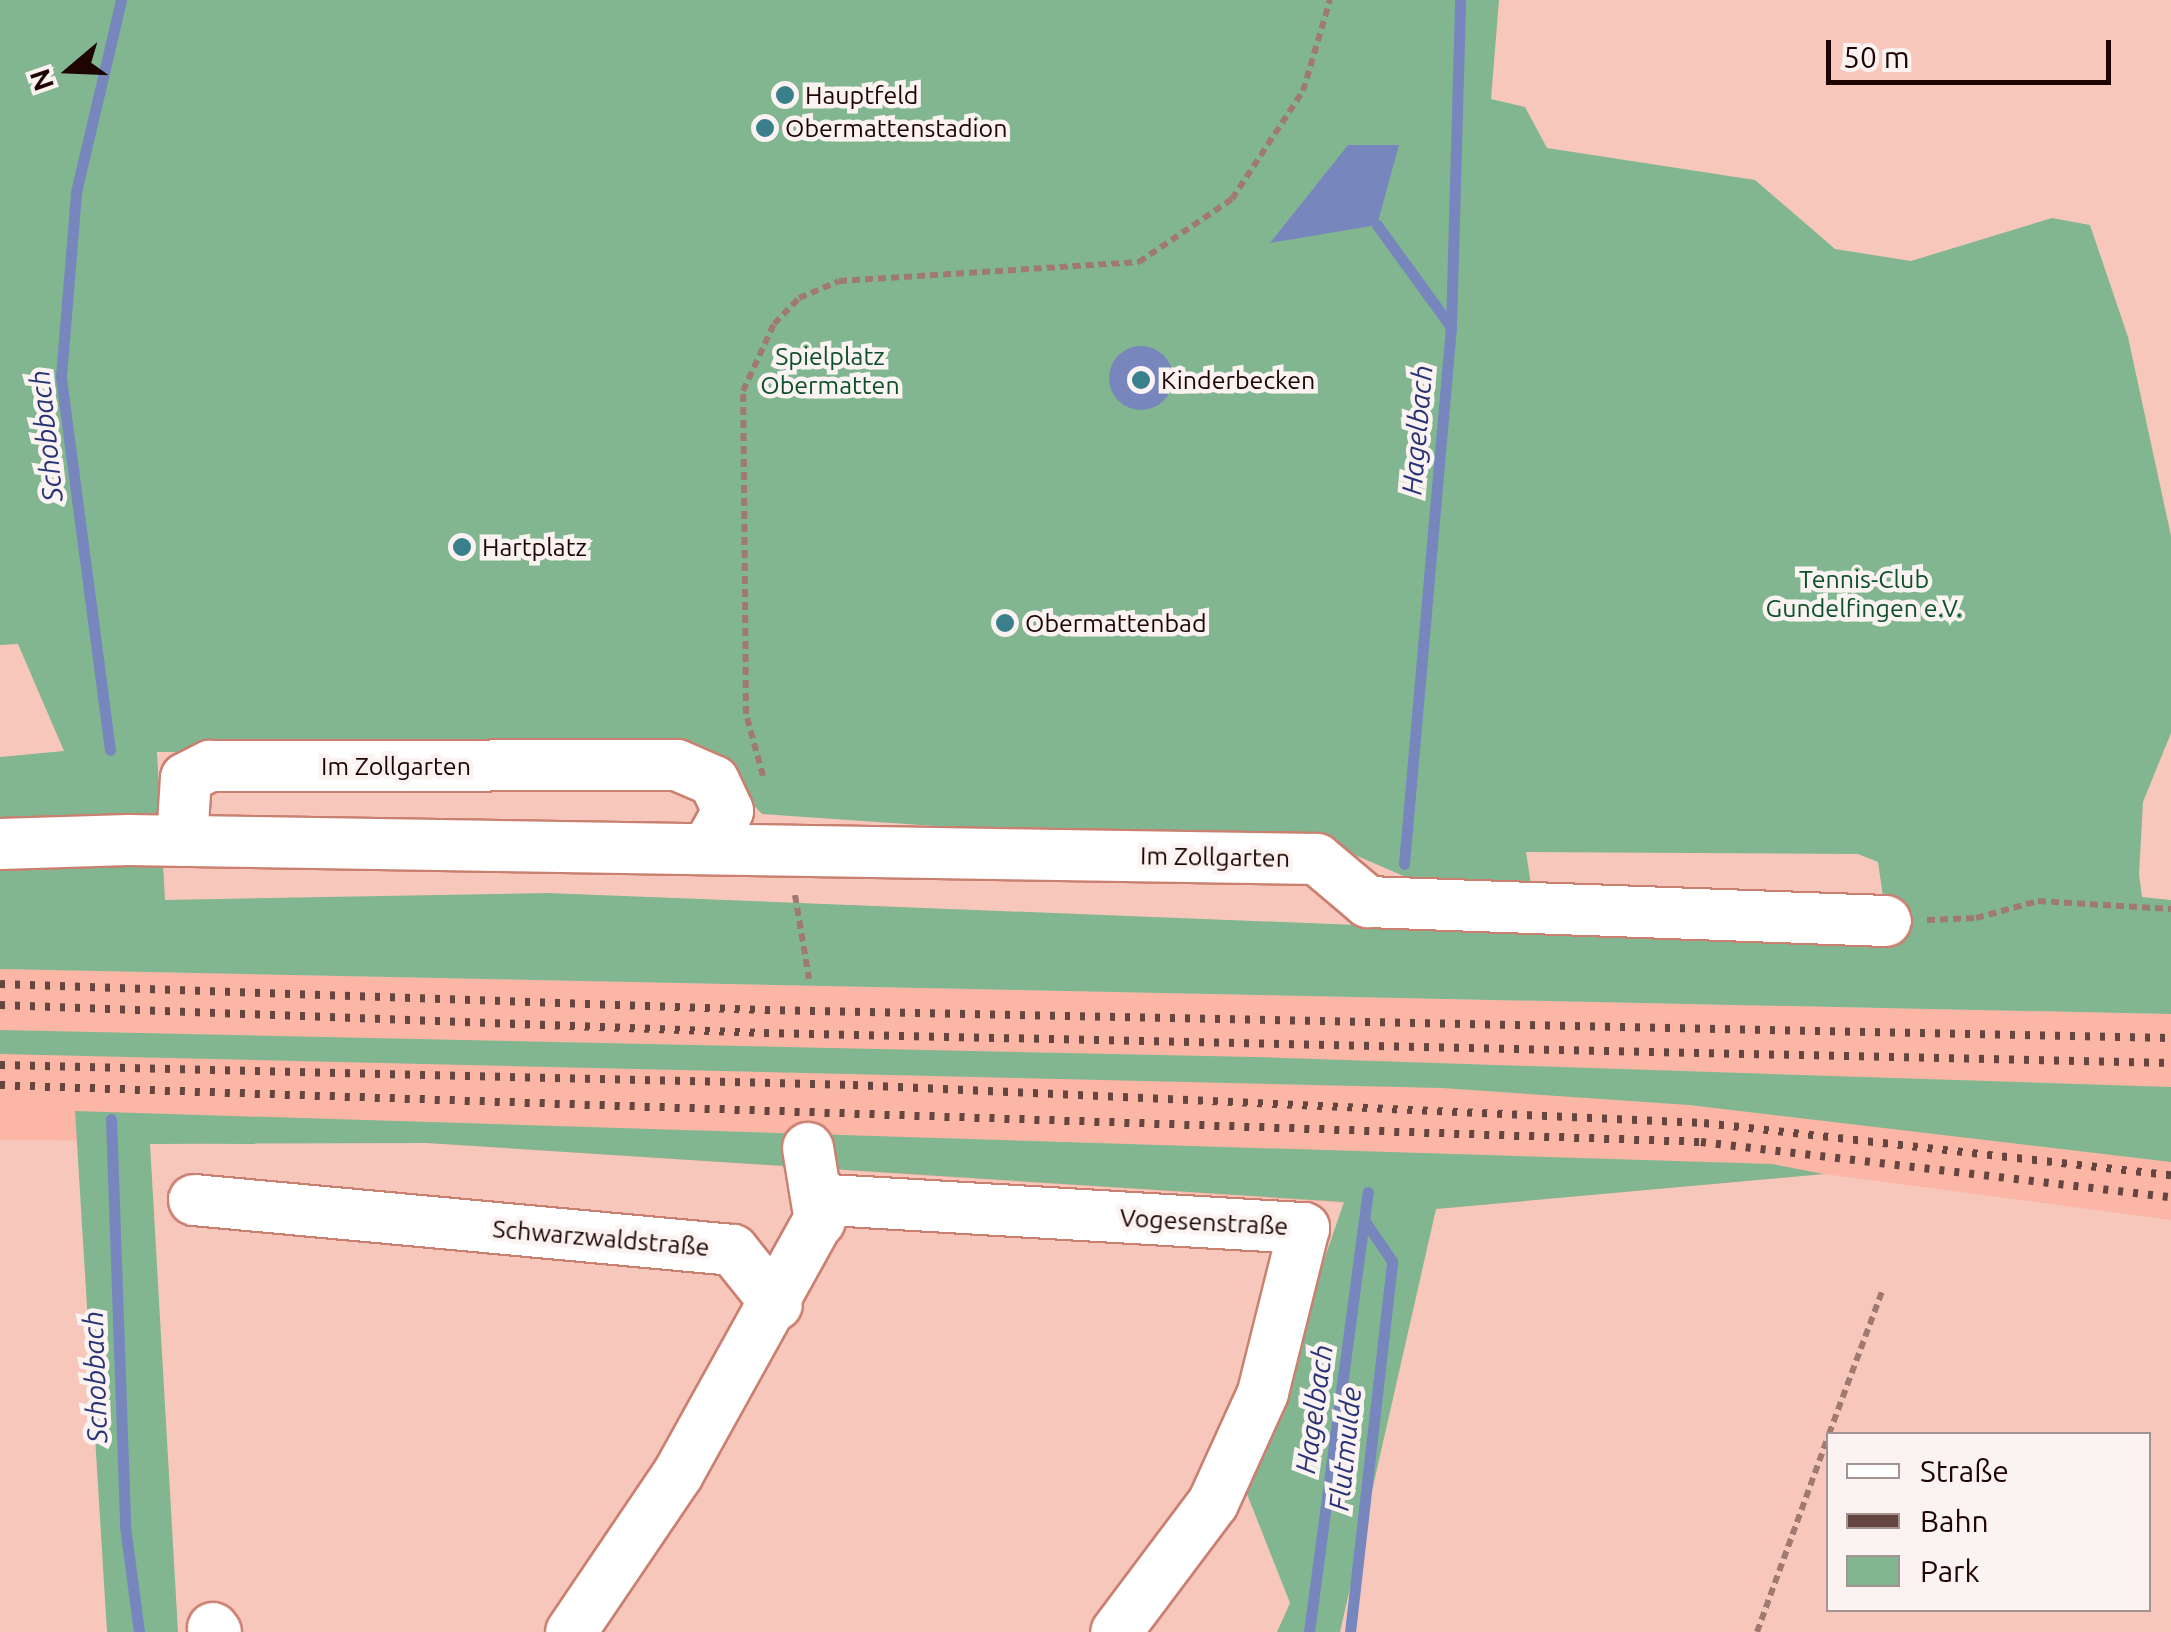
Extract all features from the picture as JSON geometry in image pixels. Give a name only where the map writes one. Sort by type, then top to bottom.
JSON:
[{"type":"street","name":"Im Zollgarten","points":[[182,841],[186,778],[210,766],[677,765],[714,781],[728,812],[708,846]]},
{"type":"street","name":"Im Zollgarten","points":[[0,844],[182,841],[708,846],[1318,860],[1368,902],[1886,921]]},
{"type":"street","points":[[571,1632],[678,1474],[777,1305],[820,1221],[808,1148]]},
{"type":"street","name":"Schwarzwaldstraße","points":[[194,1200],[733,1250],[777,1305]]},
{"type":"street","name":"Vogesenstraße","points":[[820,1221],[830,1200],[1304,1228],[1263,1393],[1213,1504],[1116,1632]]},
{"type":"path","points":[[765,782],[746,714],[743,391],[774,324],[798,298],[839,281],[1139,262],[1232,199],[1303,91],[1330,0]]},
{"type":"path","points":[[784,849],[810,979]]},
{"type":"path","points":[[1886,921],[1976,918],[2038,901],[2171,909]]},
{"type":"path","points":[[1830,1432],[1883,1288]]},
{"type":"path","points":[[1757,1632],[1826,1444]]},
{"type":"shaded area","points":[[0,969],[2171,1014],[2171,1220],[1824,1174],[1436,1209],[427,1143],[0,1140]]},
{"type":"green space","points":[[0,0],[1499,0],[1491,99],[1525,107],[1547,148],[1755,180],[1835,249],[1911,261],[2052,218],[2090,225],[2128,337],[2171,536],[2171,733],[2143,802],[2139,874],[2142,897],[2171,900],[2171,1014],[0,969],[0,757],[64,751],[18,644],[0,645]],"holes":[[[701,749],[762,814],[1355,855],[1533,932],[547,893],[165,900],[157,752]],[[1526,852],[1858,854],[1878,862],[1885,910],[1535,911]]]},
{"type":"green space","points":[[0,1030],[1254,1057],[2171,1087],[2171,1162],[1689,1105],[1442,1088],[0,1054]]},
{"type":"green space","points":[[75,1111],[1772,1164],[1824,1174],[1436,1209],[1340,1632],[1277,1632],[1290,1603],[1245,1489],[1344,1202],[427,1143],[150,1144],[178,1632],[107,1632]]},
{"type":"water","points":[[1348,145],[1399,145],[1377,225],[1270,243]]},
{"type":"water","name":"Kinderbecken","points":[[1141,346],[1164,355],[1173,378],[1164,401],[1141,410],[1118,401],[1109,378],[1118,355]]},
{"type":"waterway","name":"Schobbach","points":[[110,750],[61,376],[76,192],[121,0]]},
{"type":"waterway","name":"Hagelbach","points":[[1404,864],[1451,327],[1460,0]]},
{"type":"waterway","points":[[1377,225],[1451,327]]},
{"type":"waterway","name":"Schobbach","points":[[111,1119],[125,1526],[139,1632]]},
{"type":"waterway","name":"Hagelbach","points":[[1309,1632],[1368,1192]]},
{"type":"waterway","name":"Flutmulde","points":[[1350,1632],[1392,1261],[1364,1220]]},
{"type":"railway","points":[[0,984],[765,1010],[2171,1038]]},
{"type":"railway","points":[[0,1005],[764,1033],[2171,1063]]},
{"type":"railway","points":[[0,1065],[853,1085],[1704,1123],[2171,1175]]},
{"type":"railway","points":[[0,1085],[1701,1142],[2171,1197]]},
{"type":"place","name":"Hauptfeld","points":[[785,95]]},
{"type":"place","name":"Obermattenstadion","points":[[765,128]]},
{"type":"place","name":"Kinderbecken","points":[[1141,380]]},
{"type":"place","name":"Hartplatz","points":[[462,547]]},
{"type":"place","name":"Obermattenbad","points":[[1005,623]]},
{"type":"park label","name":"Spielplatz Obermatten","points":[[830,372]]},
{"type":"park label","name":"Tennis-Club Gundelfingen e.V.","points":[[1864,594]]}]
